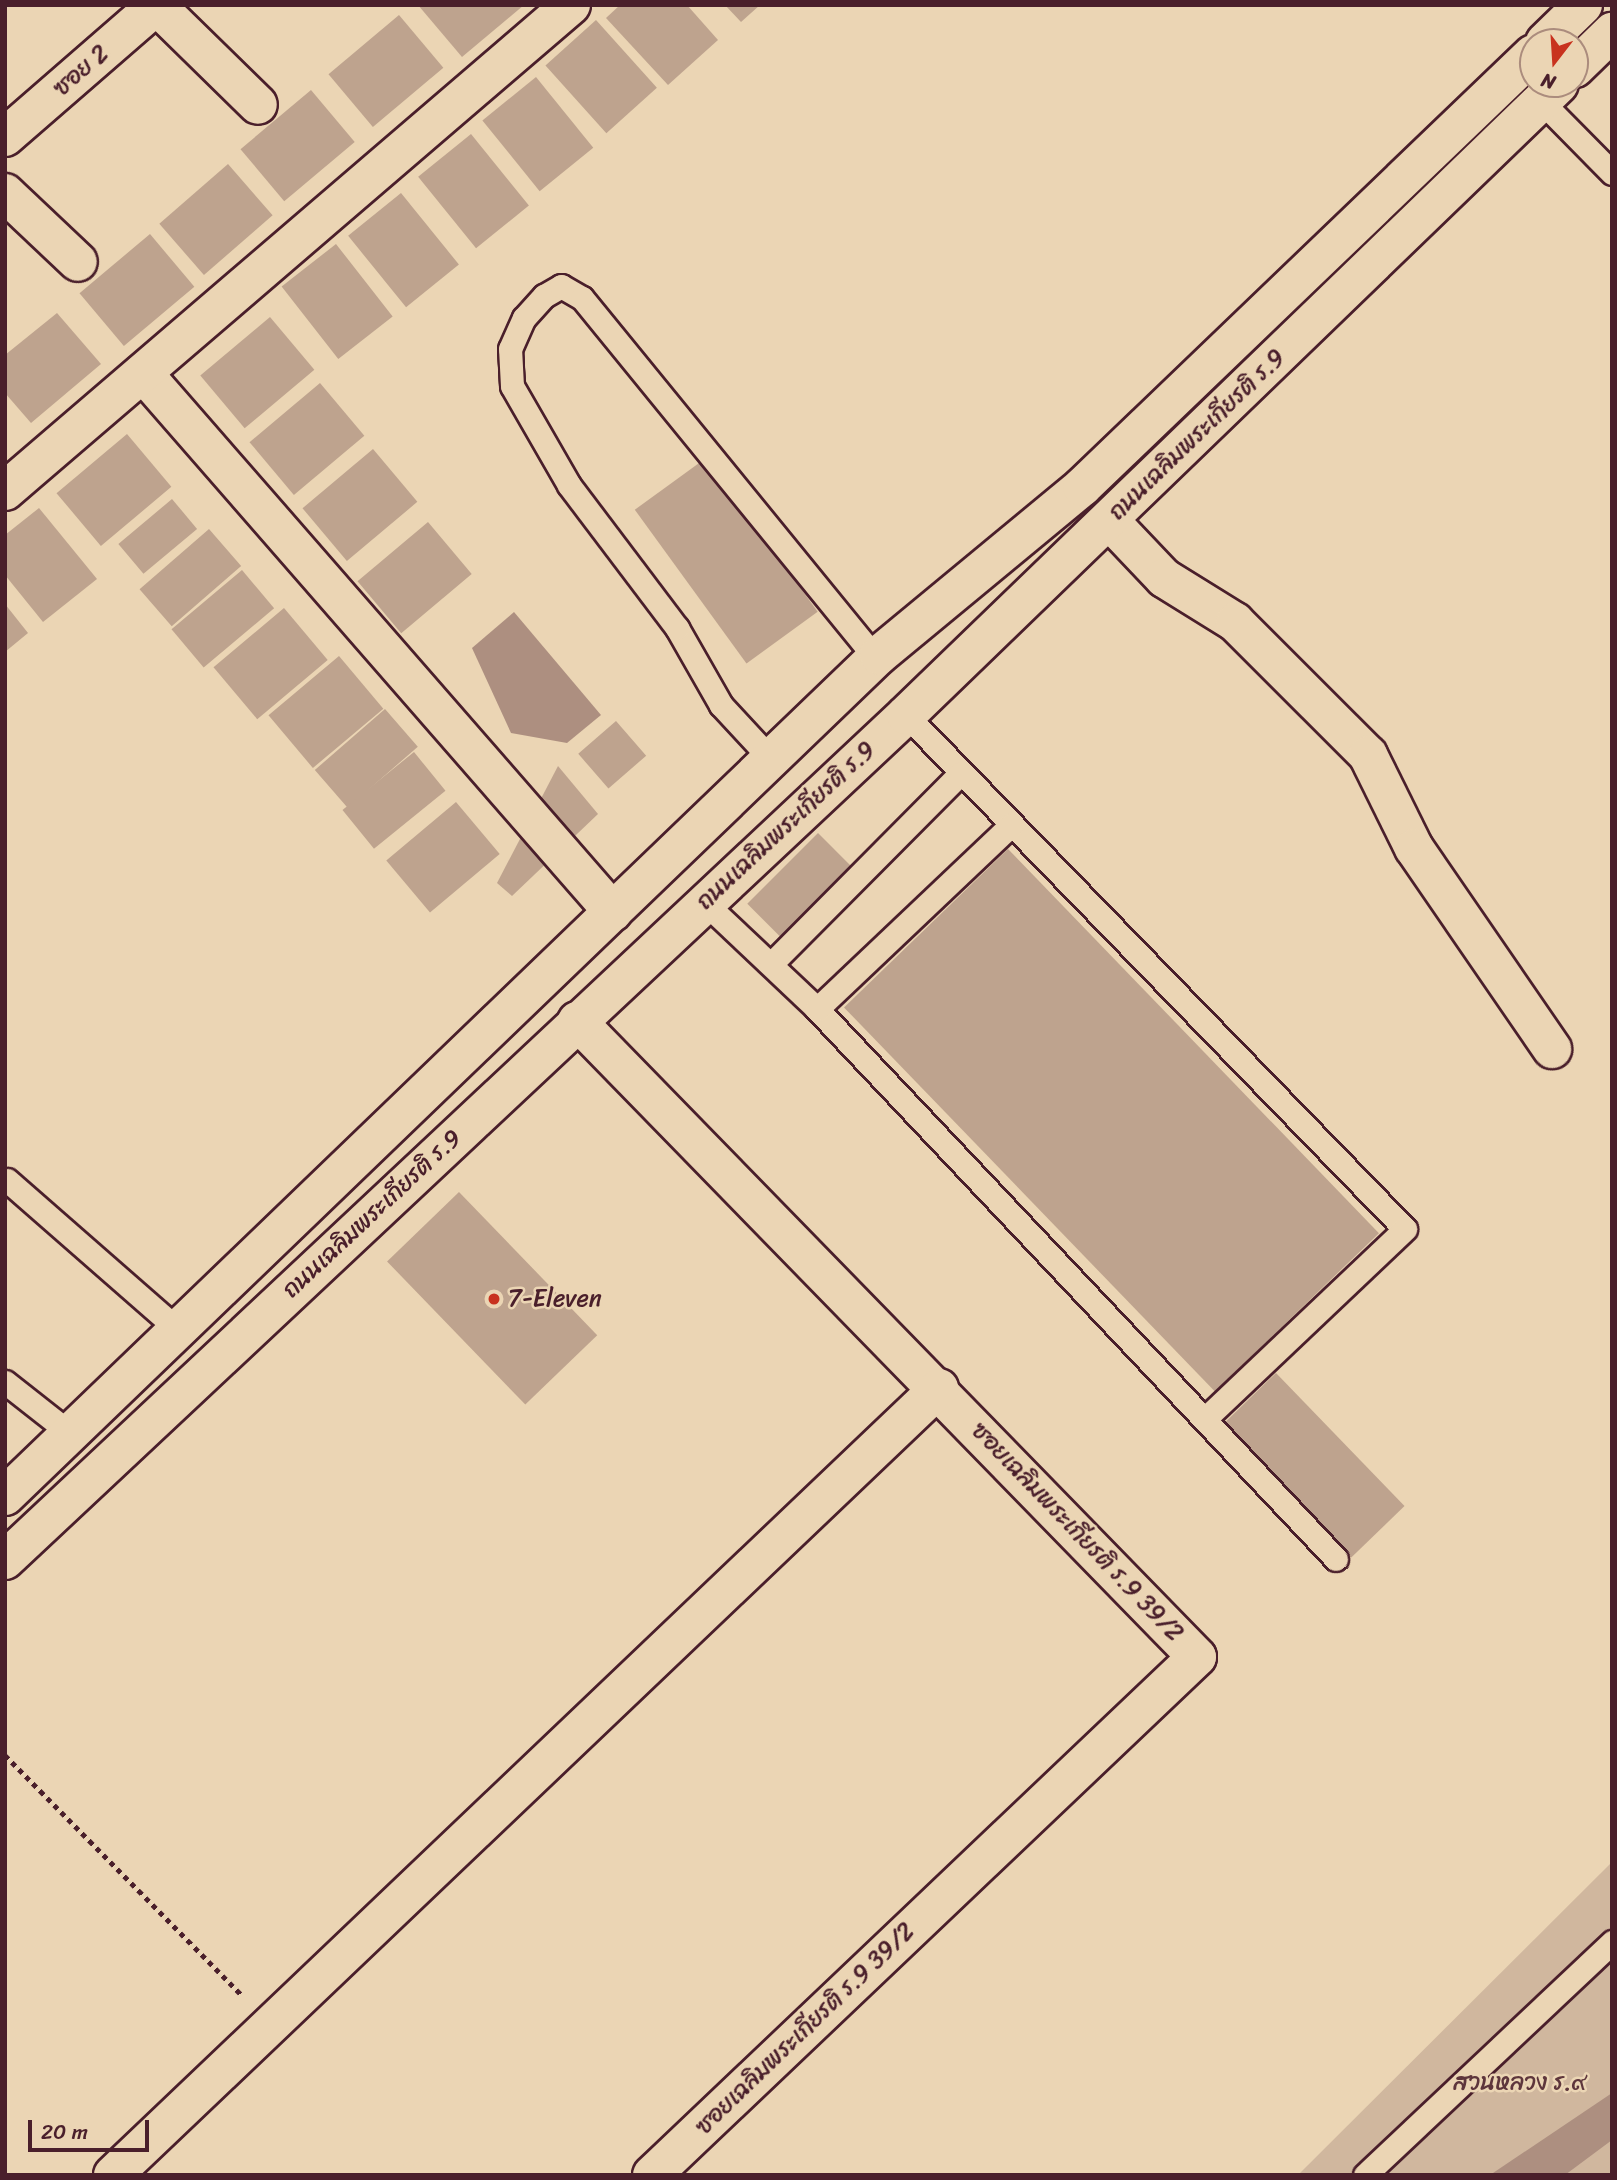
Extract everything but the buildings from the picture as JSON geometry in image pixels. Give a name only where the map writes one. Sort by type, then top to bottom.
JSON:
[{"type":"street","points":[[5,491],[571,5]]},
{"type":"street","points":[[1559,28],[1583,5]]},
{"type":"street","points":[[157,6],[258,105]]},
{"type":"street","name":"ซอย 2","points":[[5,136],[157,6]]},
{"type":"street","points":[[1589,54],[1612,32]]},
{"type":"street","name":"ถนนเฉลิมพระเกียรติ ร.9","points":[[5,1496],[879,655],[1082,487],[1519,67]]},
{"type":"street","name":"ถนนเฉลิมพระเกียรติ ร.9","points":[[5,1560],[906,715],[1545,98]]},
{"type":"street","points":[[5,193],[78,262]]},
{"type":"street","points":[[144,373],[613,912]]},
{"type":"street","points":[[1110,520],[1164,578],[1234,622],[1368,755],[1414,848],[1552,1049]]},
{"type":"street","name":"ซอยเฉลิมพระเกียรติ ร.9 39/2","points":[[577,1021],[939,1388],[1197,1657],[652,2175]]},
{"type":"street","points":[[113,2175],[939,1388]]},
{"type":"lane","points":[[1554,98],[1612,173]]},
{"type":"lane","points":[[771,759],[721,705],[677,628],[569,485],[512,386],[510,349],[524,318],[544,296],[561,286],[582,298],[864,645]]},
{"type":"lane","points":[[906,715],[960,774],[1405,1229],[1205,1419]]},
{"type":"lane","points":[[771,964],[960,774]]},
{"type":"lane","points":[[817,1009],[1011,825]]},
{"type":"lane","points":[[704,902],[817,1009],[1336,1559]]},
{"type":"lane","points":[[7,1180],[177,1329]]},
{"type":"lane","points":[[5,1382],[71,1434]]},
{"type":"lane","points":[[1365,2175],[1612,1942]]},
{"type":"path","points":[[5,1755],[271,2025]]},
{"type":"green space","name":"สวนหลวง ร.๙","points":[[1612,1862],[1612,2175],[1298,2175]]},
{"type":"shaded area","points":[[514,612],[601,715],[567,743],[511,733],[472,648]]},
{"type":"shaded area","points":[[1612,2093],[1612,2140],[1565,2175],[1490,2175]]},
{"type":"place","name":"7-Eleven","points":[[494,1299]]}]
